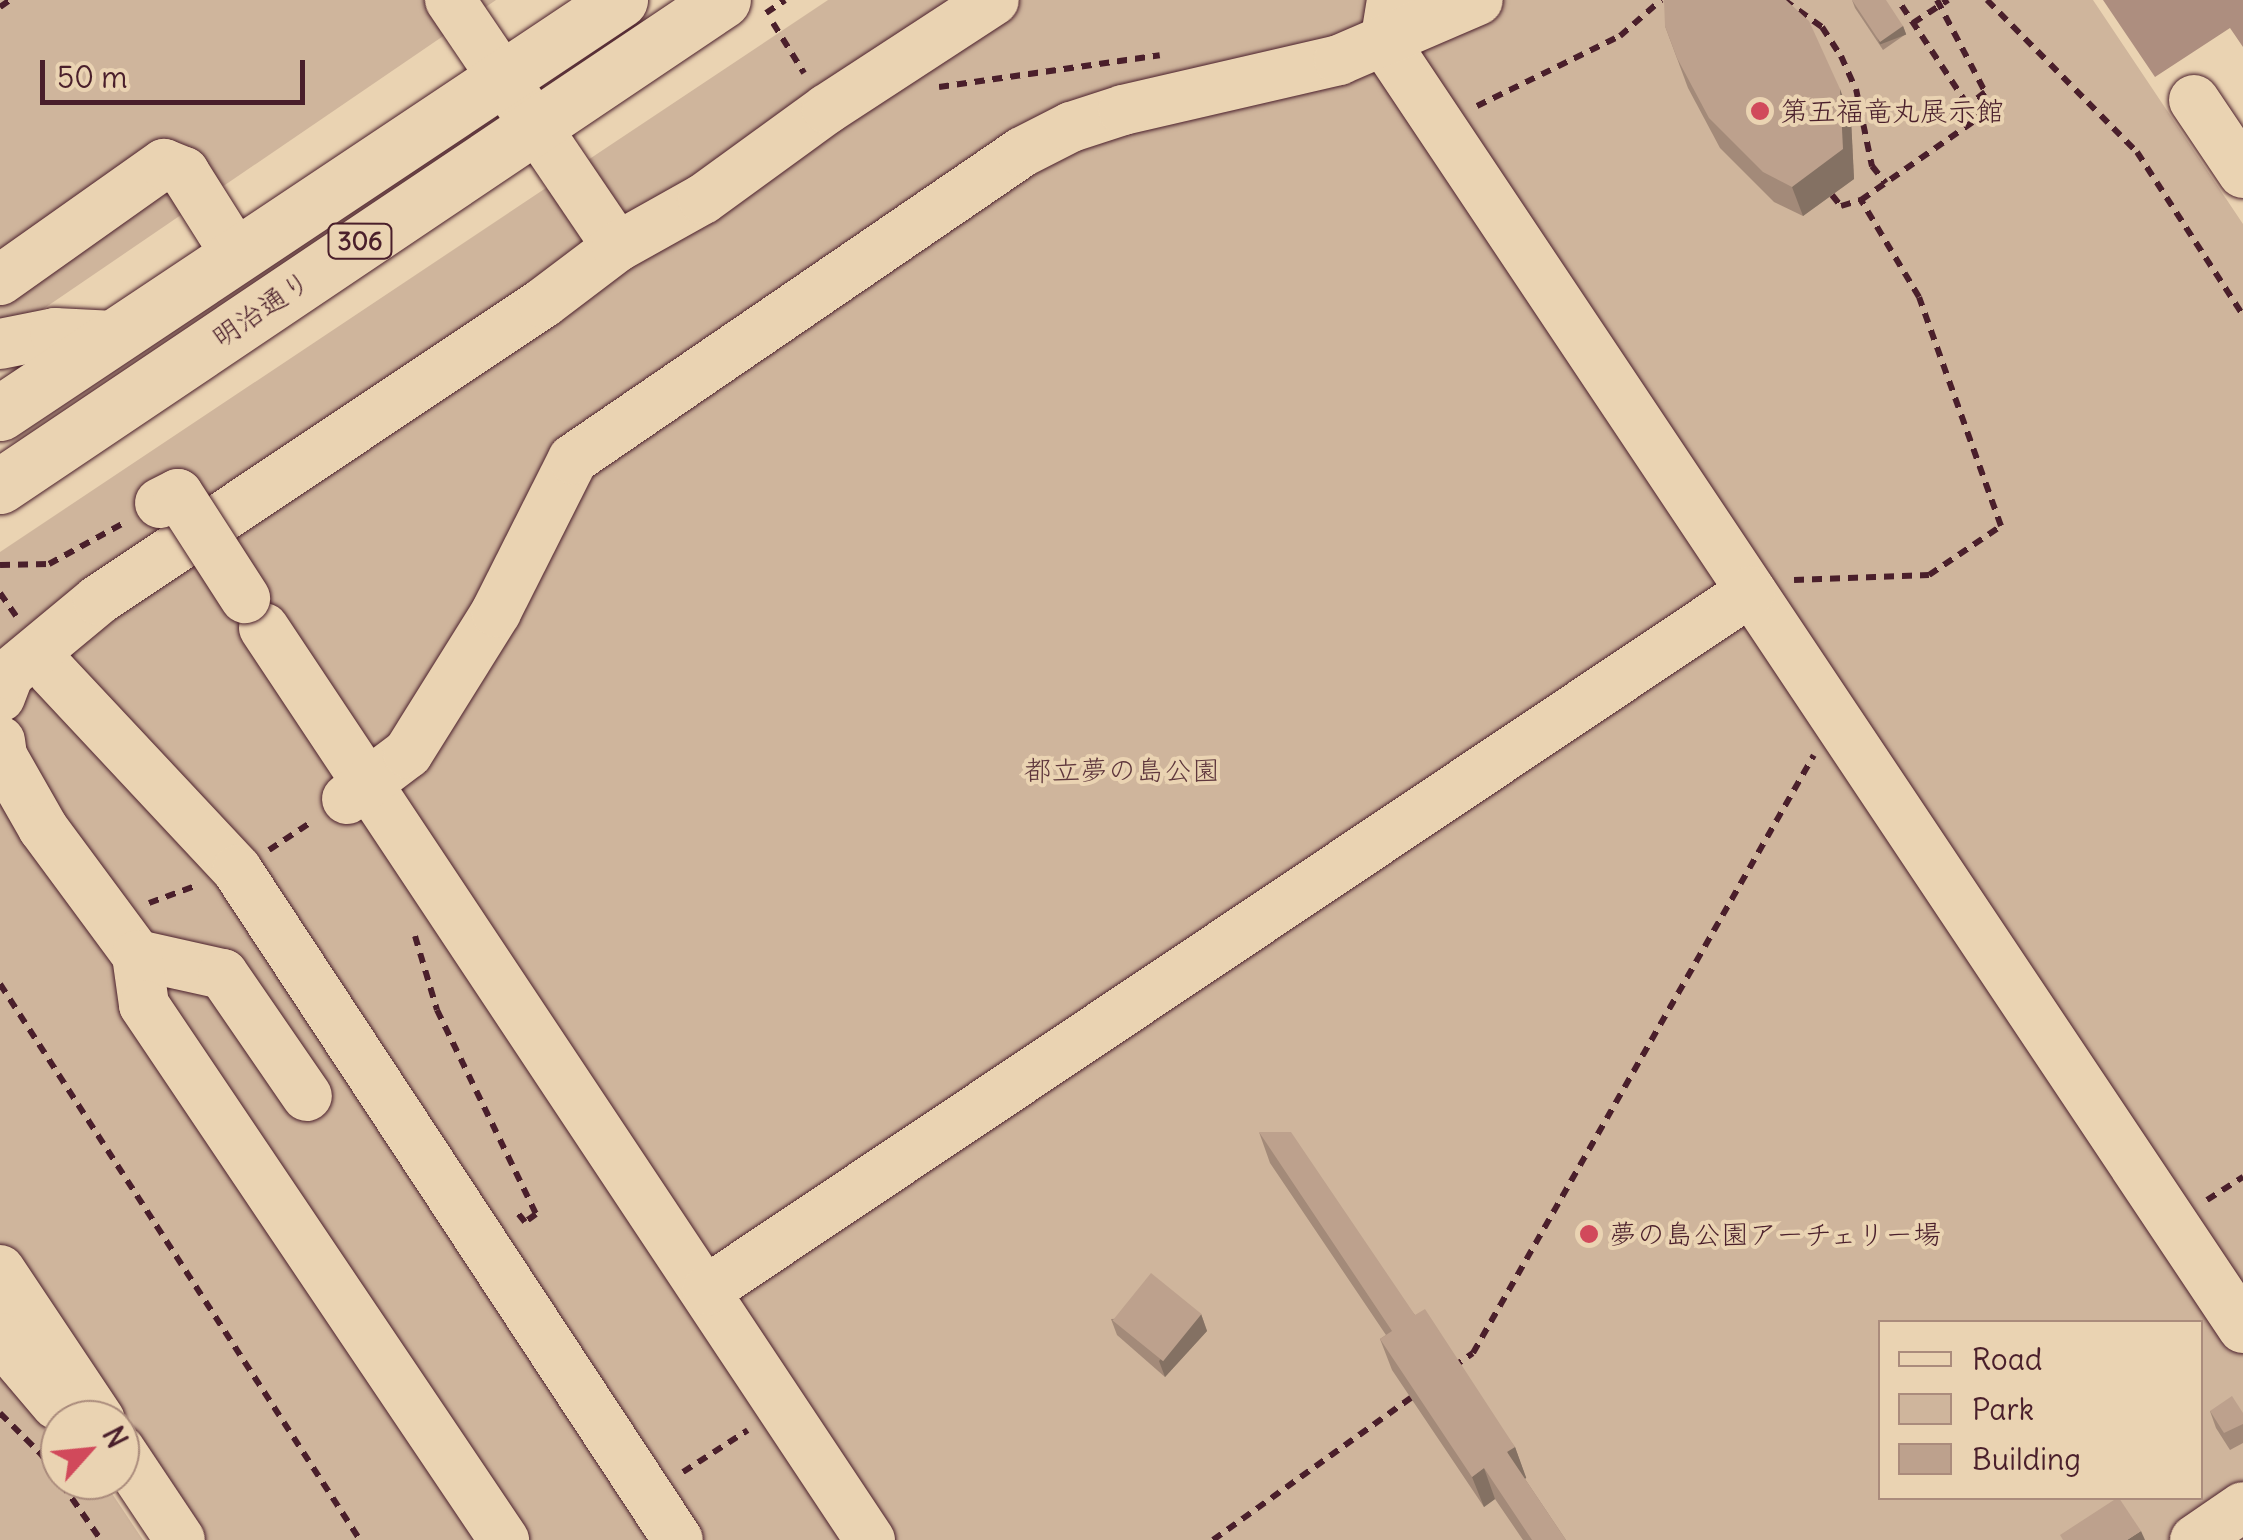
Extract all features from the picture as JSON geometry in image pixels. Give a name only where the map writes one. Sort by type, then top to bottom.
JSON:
[{"type":"main road","name":"明治通り","points":[[0,413],[620,0]]},
{"type":"main road","name":"明治通り","points":[[0,486],[722,0]]},
{"type":"street","points":[[450,0],[616,247]]},
{"type":"street","points":[[0,697],[9,674],[98,600],[543,303],[616,247],[703,198],[827,110],[994,0]]},
{"type":"street","points":[[358,792],[408,753],[496,612],[573,459],[1022,152],[1071,126],[1123,110],[1339,60],[1388,21],[1478,0]]},
{"type":"street","points":[[1388,21],[1748,587],[2243,1328]]},
{"type":"street","points":[[2194,100],[2243,173]]},
{"type":"street","points":[[0,280],[164,164],[184,172],[237,256]]},
{"type":"street","points":[[0,344],[55,333],[114,336]]},
{"type":"street","points":[[160,503],[178,494],[254,613],[358,792],[707,1290],[870,1540]]},
{"type":"street","points":[[707,1290],[1748,587]]},
{"type":"street","points":[[52,672],[245,865],[678,1540]]},
{"type":"street","points":[[0,741],[2,756],[44,828],[135,932],[223,974],[307,1096]]},
{"type":"street","points":[[135,932],[144,1005],[504,1540]]},
{"type":"street","points":[[0,1270],[87,1400]]},
{"type":"street","points":[[0,1338],[51,1400]]},
{"type":"street","points":[[140,1480],[180,1540]]},
{"type":"street","points":[[127,1500],[154,1540]]},
{"type":"street","points":[[2195,1540],[2243,1507]]},
{"type":"path","points":[[0,7],[10,0]]},
{"type":"path","points":[[1480,104],[1620,36],[1661,0]]},
{"type":"path","points":[[1784,0],[1822,28],[1841,56],[1856,88],[1872,166],[1886,183]]},
{"type":"path","points":[[1832,195],[1841,206],[1861,200],[1977,119],[1898,0]]},
{"type":"path","points":[[1986,0],[2137,152],[2243,315]]},
{"type":"path","points":[[1913,23],[1942,2],[1985,92],[1968,106]]},
{"type":"path","points":[[773,22],[827,110]]},
{"type":"path","points":[[936,87],[1166,54]]},
{"type":"path","points":[[1748,587],[1928,575],[2001,526],[1919,297],[1861,200]]},
{"type":"path","points":[[0,565],[49,564],[160,503]]},
{"type":"path","points":[[0,593],[23,626]]},
{"type":"path","points":[[1442,1375],[1473,1353],[1836,718]]},
{"type":"path","points":[[135,932],[358,792]]},
{"type":"path","points":[[412,926],[437,1010],[536,1214],[525,1222],[513,1207]]},
{"type":"path","points":[[0,984],[360,1540]]},
{"type":"path","points":[[1213,1540],[1427,1386]]},
{"type":"path","points":[[648,1495],[782,1407]]},
{"type":"path","points":[[0,1413],[41,1454],[101,1540]]},
{"type":"green space","points":[[0,0],[496,0],[30,318],[0,329]]},
{"type":"green space","name":"都立夢の島公園","points":[[828,0],[2093,0],[2243,224],[2243,1540],[198,1540],[140,1453],[140,1400],[104,1400],[0,1244],[0,552]]},
{"type":"green space","points":[[0,1303],[50,1400],[40,1400],[40,1500],[116,1500],[143,1540],[0,1540]]},
{"type":"shaded area","points":[[2103,0],[2243,0],[2243,47],[2230,28],[2155,77]]},
{"type":"building","points":[[1664,0],[1786,0],[1809,21],[1840,89],[1843,149],[1792,187],[1763,172],[1709,118],[1677,58],[1665,26]]},
{"type":"building","points":[[1852,0],[1886,0],[1903,26],[1880,42]]},
{"type":"building","points":[[1259,1132],[1291,1132],[1415,1315],[1425,1309],[1515,1447],[1507,1452],[1566,1540],[1532,1540],[1484,1468],[1472,1477],[1380,1339],[1392,1331]]},
{"type":"building","points":[[1151,1273],[1202,1314],[1163,1361],[1113,1320]]},
{"type":"building","points":[[2232,1396],[2243,1413],[2243,1424],[2224,1433],[2210,1411]]},
{"type":"building","points":[[2114,1500],[2120,1500],[2141,1531],[2127,1540],[2063,1540],[2060,1535]]},
{"type":"place","name":"第五福竜丸展示館","points":[[1760,111]]},
{"type":"place","name":"夢の島公園アーチェリー場","points":[[1589,1234]]}]
